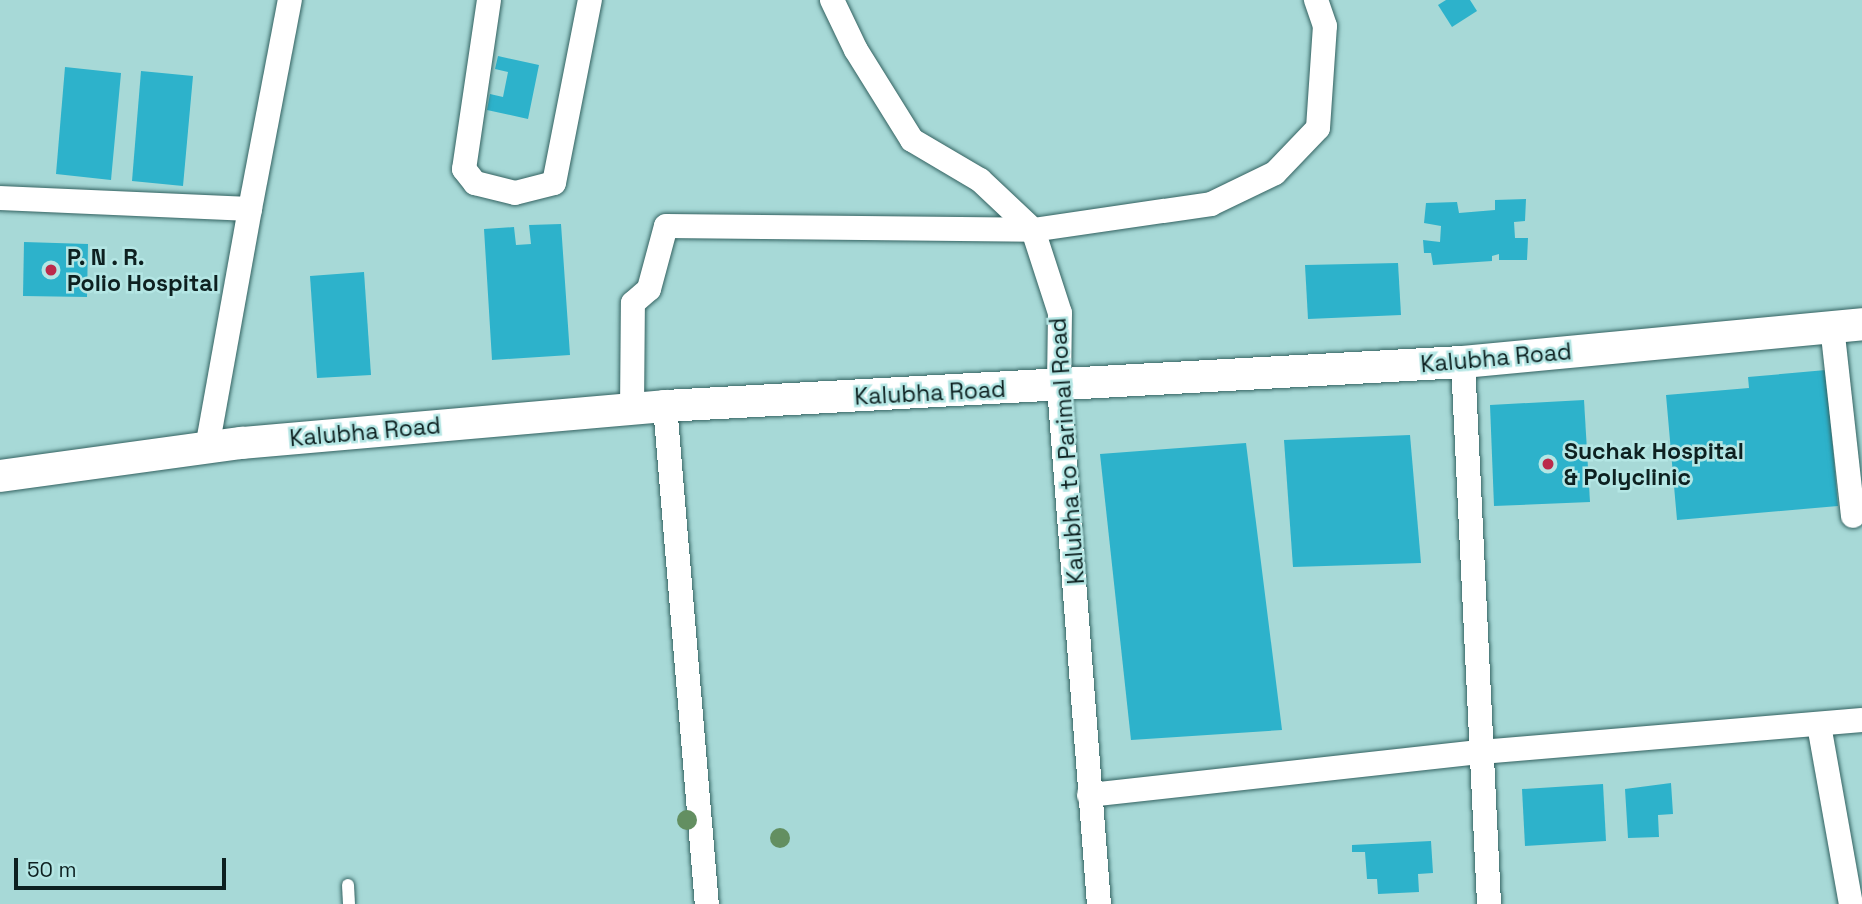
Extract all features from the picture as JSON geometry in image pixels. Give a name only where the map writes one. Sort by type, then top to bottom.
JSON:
[{"type":"street","points":[[207,447],[290,0]]},
{"type":"street","points":[[489,0],[464,169],[475,183],[515,193],[554,183],[590,0]]},
{"type":"street","name":"Kalubha to Parimal Road","points":[[832,0],[856,50],[912,140],[980,180],[1033,230],[1060,313],[1059,387],[1099,904]]},
{"type":"street","points":[[632,409],[633,303],[649,289],[666,226],[1033,230],[1210,204],[1275,173],[1318,128],[1325,26],[1316,0]]},
{"type":"street","points":[[0,198],[250,209]]},
{"type":"street","points":[[1847,325],[1853,516]]},
{"type":"street","name":"Kalubha Road","points":[[0,476],[207,447],[666,406],[1059,387],[1463,362],[1847,325]]},
{"type":"street","points":[[1463,362],[1489,904]]},
{"type":"street","points":[[666,406],[706,904]]},
{"type":"street","points":[[1089,795],[1481,752],[1862,720]]},
{"type":"street","points":[[1819,725],[1851,904]]},
{"type":"lane","points":[[348,884],[349,904]]},
{"type":"building","points":[[1446,0],[1470,0],[1477,11],[1452,27],[1438,5]]},
{"type":"building","points":[[498,56],[539,65],[528,119],[487,110],[490,94],[503,97],[508,72],[495,69]]},
{"type":"building","points":[[65,67],[121,73],[111,180],[56,174]]},
{"type":"building","points":[[141,71],[193,76],[183,186],[132,181]]},
{"type":"building","points":[[1526,199],[1525,221],[1514,222],[1515,238],[1528,238],[1527,260],[1499,260],[1499,254],[1492,256],[1492,261],[1433,265],[1431,253],[1424,253],[1423,240],[1440,242],[1441,226],[1424,223],[1426,203],[1457,202],[1459,213],[1495,210],[1495,200]]},
{"type":"building","points":[[561,224],[570,355],[492,360],[484,229],[514,227],[516,245],[531,244],[529,225]]},
{"type":"building","points":[[24,242],[88,244],[87,297],[23,296]]},
{"type":"building","points":[[1398,263],[1401,315],[1308,319],[1305,265]]},
{"type":"building","points":[[364,272],[371,375],[317,378],[310,276]]},
{"type":"building","points":[[1826,370],[1838,506],[1677,520],[1666,395],[1749,388],[1748,377]]},
{"type":"building","points":[[1584,400],[1590,502],[1494,506],[1490,405]]},
{"type":"building","points":[[1410,435],[1421,563],[1293,567],[1284,440]]},
{"type":"building","points":[[1246,443],[1282,730],[1131,740],[1100,454]]},
{"type":"building","points":[[1671,783],[1673,814],[1658,815],[1659,837],[1628,838],[1625,789]]},
{"type":"building","points":[[1603,784],[1606,841],[1525,846],[1522,789]]},
{"type":"building","points":[[1431,841],[1433,873],[1418,874],[1419,892],[1378,894],[1377,879],[1367,879],[1365,852],[1352,852],[1352,845]]},
{"type":"place","name":"P. N . R. Polio Hospital","points":[[51,270]]},
{"type":"place","name":"Suchak Hospital & Polyclinic","points":[[1548,464]]}]
